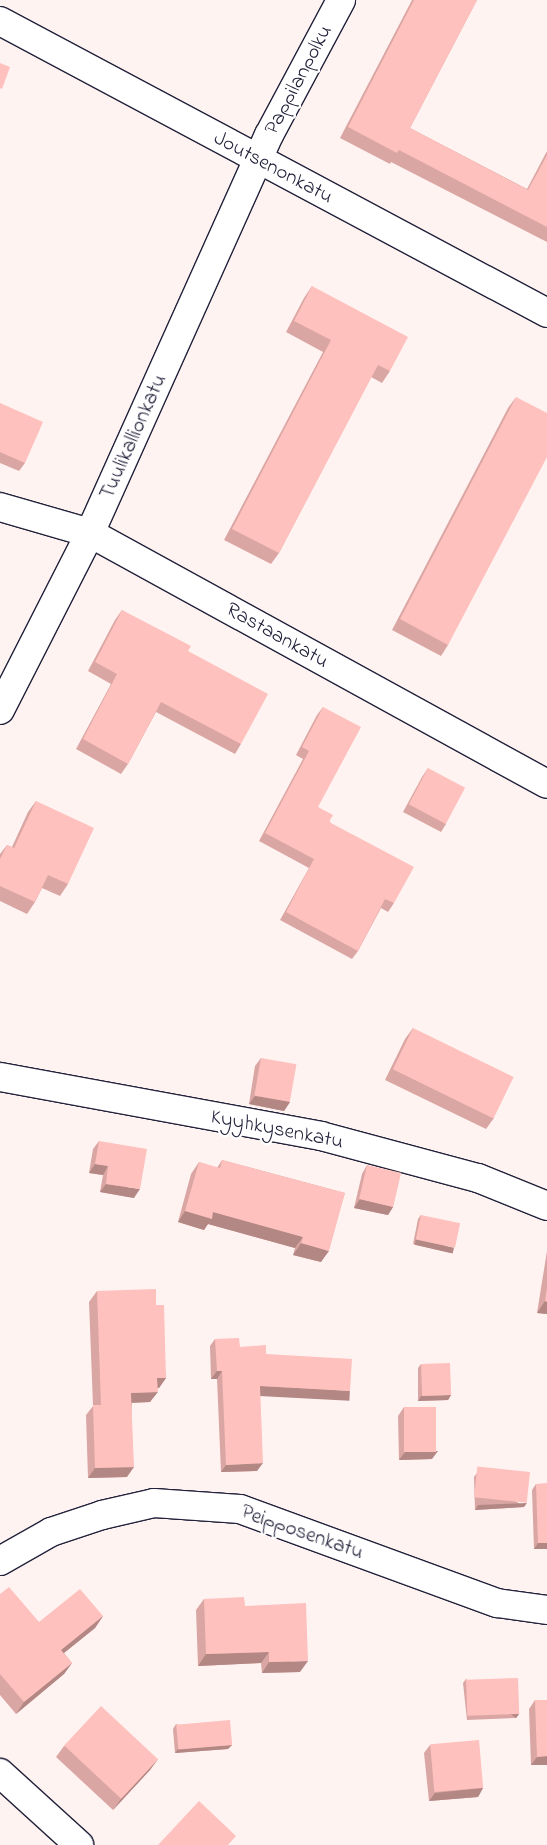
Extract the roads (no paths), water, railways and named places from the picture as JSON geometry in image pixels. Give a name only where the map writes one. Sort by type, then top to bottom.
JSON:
[{"type":"street","name":"Pappilanpolku","points":[[259,160],[269,135],[341,0]]},
{"type":"street","name":"Joutsenonkatu","points":[[0,21],[547,313]]},
{"type":"street","name":"Tuulikallionkatu","points":[[0,710],[90,533],[259,160]]},
{"type":"street","name":"Rastaankatu","points":[[0,507],[90,533],[547,784]]},
{"type":"street","name":"Kyyhkysenkatu","points":[[0,1077],[321,1136],[478,1178],[547,1206]]},
{"type":"street","name":"Peipposenkatu","points":[[0,1561],[51,1532],[102,1515],[154,1503],[240,1509],[497,1603],[547,1610]]},
{"type":"street","points":[[0,1773],[79,1845]]}]
